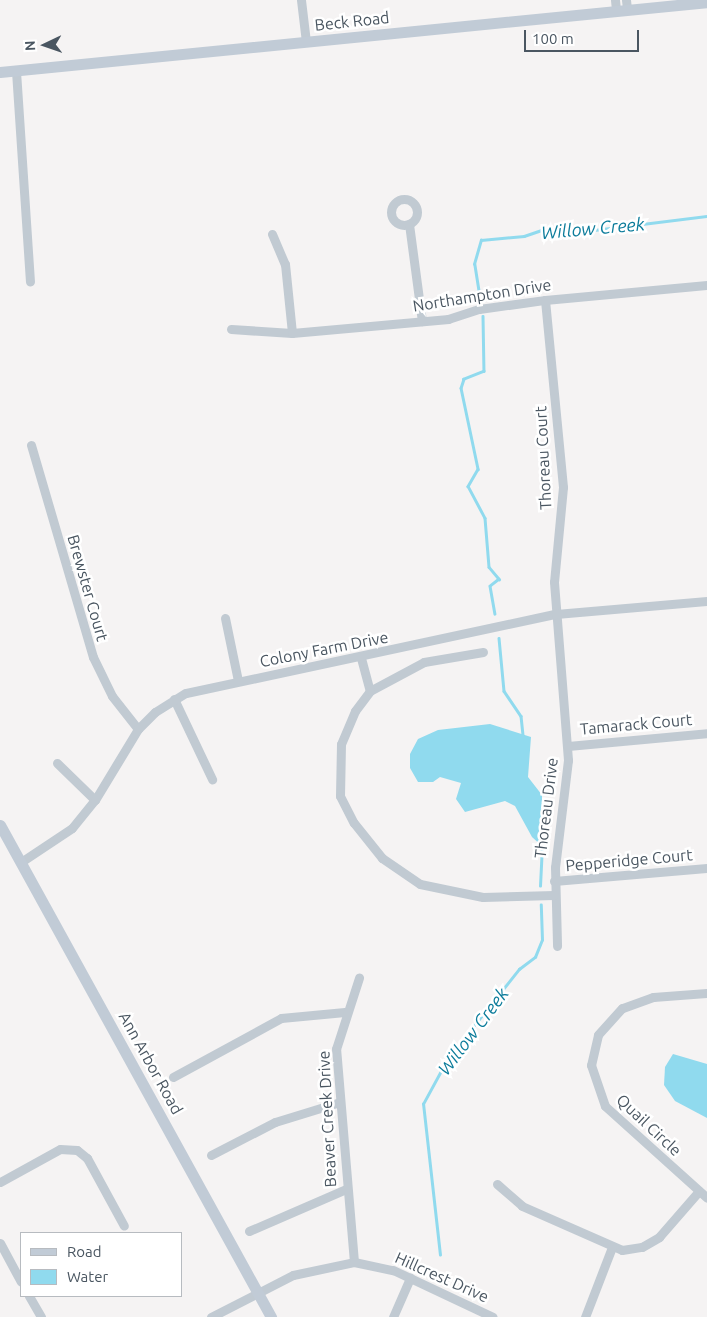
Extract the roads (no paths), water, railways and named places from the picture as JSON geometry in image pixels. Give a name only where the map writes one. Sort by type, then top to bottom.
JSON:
[{"type":"main road","name":"Beck Road","points":[[0,72],[306,42],[621,4],[707,2]]},
{"type":"main road","name":"Ann Arbor Road","points":[[0,826],[271,1317]]},
{"type":"street","points":[[301,0],[306,42]]},
{"type":"street","points":[[16,71],[30,282]]},
{"type":"street","points":[[409,224],[422,321]]},
{"type":"street","points":[[272,234],[286,264],[292,333]]},
{"type":"street","name":"Northampton Drive","points":[[231,329],[292,333],[422,321],[546,300],[707,285]]},
{"type":"street","name":"Thoreau Court","points":[[546,300],[563,487],[554,567],[556,614]]},
{"type":"street","name":"Brewster Court","points":[[31,446],[93,657],[112,696],[138,729]]},
{"type":"street","name":"Colony Farm Drive","points":[[21,862],[65,834],[95,800],[138,729],[174,699],[238,681],[361,658],[556,614],[707,601]]},
{"type":"street","name":"Thoreau Drive","points":[[556,614],[568,746],[554,881],[557,946]]},
{"type":"street","points":[[225,618],[238,681]]},
{"type":"street","points":[[483,652],[424,662],[370,690],[346,732],[338,777],[348,814],[382,858],[406,877],[435,888],[482,896],[554,895]]},
{"type":"street","points":[[361,658],[370,690]]},
{"type":"street","points":[[174,699],[212,779]]},
{"type":"street","name":"Tamarack Court","points":[[568,746],[707,733]]},
{"type":"street","points":[[57,763],[95,800]]},
{"type":"street","name":"Pepperidge Court","points":[[554,881],[707,868]]},
{"type":"street","name":"Beaver Creek Drive","points":[[354,1262],[346,1189],[336,1049],[346,1012],[359,978]]},
{"type":"street","name":"Quail Circle","points":[[707,993],[653,998],[622,1008],[598,1035],[591,1065],[605,1106],[707,1198]]},
{"type":"street","points":[[173,1077],[281,1018],[346,1012]]},
{"type":"street","points":[[211,1155],[275,1122],[340,1102]]},
{"type":"street","points":[[0,1182],[60,1149],[77,1150],[87,1158],[124,1226]]},
{"type":"street","points":[[497,1184],[522,1206],[612,1248],[633,1249],[652,1242],[699,1191]]},
{"type":"street","points":[[250,1231],[346,1189]]},
{"type":"street","points":[[0,1243],[20,1280]]},
{"type":"street","points":[[585,1317],[612,1248]]},
{"type":"street","name":"Hillcrest Drive","points":[[211,1317],[257,1292],[310,1269],[354,1262],[410,1278],[493,1317]]},
{"type":"street","points":[[394,1317],[410,1278]]},
{"type":"street","points":[[30,1297],[41,1317]]},
{"type":"water","points":[[490,724],[531,737],[528,777],[542,795],[543,847],[532,837],[515,806],[505,801],[465,812],[456,799],[461,783],[440,777],[433,782],[418,782],[410,768],[410,754],[418,739],[438,730]]},
{"type":"water","points":[[673,1054],[707,1064],[707,1118],[675,1101],[664,1085],[665,1067]]},
{"type":"waterway","name":"Willow Creek","points":[[480,300],[474,264],[481,240],[524,236],[541,230],[594,230],[707,216]]},
{"type":"waterway","name":"Willow Creek","points":[[483,316],[484,371],[464,379],[461,388],[478,469],[468,486],[485,518],[489,567],[499,579],[490,586],[495,614]]},
{"type":"waterway","name":"Willow Creek","points":[[499,638],[504,691],[521,716],[523,735]]},
{"type":"waterway","name":"Willow Creek","points":[[540,886],[542,845]]},
{"type":"waterway","name":"Willow Creek","points":[[440,1255],[423,1104],[448,1058],[519,969],[535,957],[542,940],[541,905]]}]
